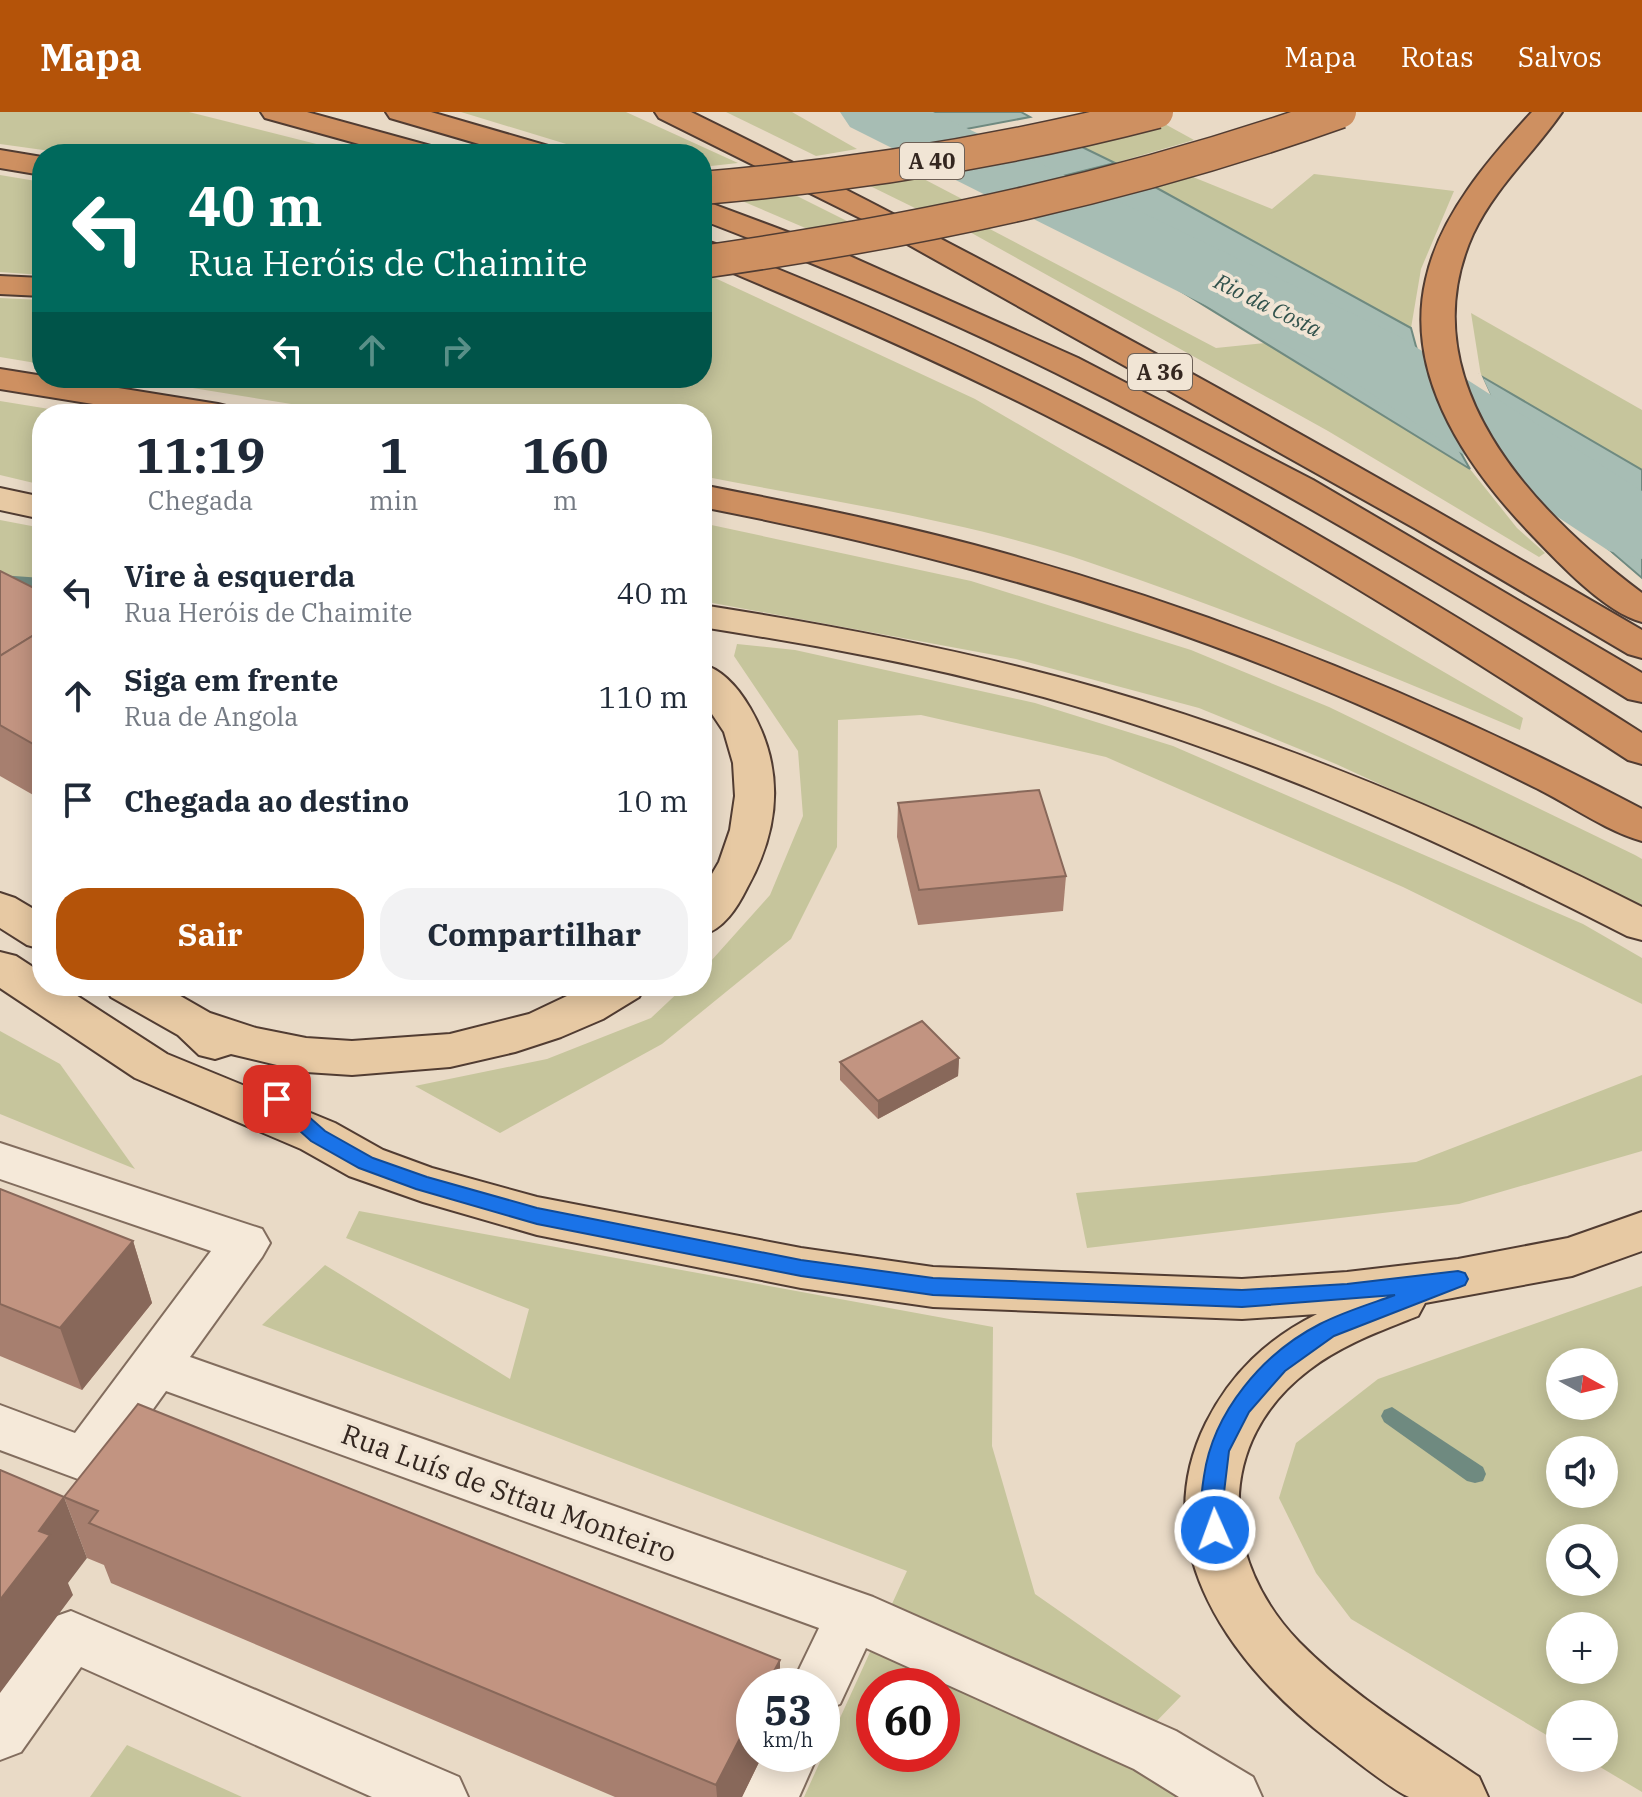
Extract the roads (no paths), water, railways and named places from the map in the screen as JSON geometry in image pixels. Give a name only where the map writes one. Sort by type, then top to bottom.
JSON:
[{"type":"highway","points":[[275,112],[392,144]]},
{"type":"highway","points":[[400,112],[510,144]]},
{"type":"highway","name":"A 36","points":[[669,112],[879,216],[1440,527],[1642,646]]},
{"type":"highway","name":"A 40","points":[[712,187],[794,180],[959,157],[1067,135],[1157,112]]},
{"type":"highway","points":[[712,260],[874,236],[1063,199],[1232,151],[1340,112]]},
{"type":"highway","points":[[1548,112],[1505,159],[1460,231],[1440,282],[1438,328],[1455,401],[1474,439],[1503,483],[1562,544],[1635,607]]},
{"type":"highway","points":[[0,159],[32,164]]},
{"type":"highway","points":[[712,213],[959,315],[1168,416],[1403,545],[1642,690]]},
{"type":"highway","points":[[712,253],[990,374],[1175,471],[1427,615],[1642,751]]},
{"type":"highway","points":[[0,285],[32,287]]},
{"type":"highway","points":[[0,379],[32,384]]},
{"type":"highway","points":[[56,388],[156,404]]},
{"type":"highway","points":[[712,498],[886,534],[995,562],[1197,628],[1343,686],[1486,748],[1642,827]]},
{"type":"main road","points":[[0,499],[32,506]]},
{"type":"main road","points":[[712,618],[895,649],[1131,711],[1245,750],[1368,799],[1488,850],[1642,925]]},
{"type":"main road","points":[[712,687],[739,715],[751,748],[756,790],[753,828],[739,870],[712,906]]},
{"type":"main road","points":[[0,908],[32,928]]},
{"type":"main road","points":[[0,967],[32,988]]},
{"type":"main road","points":[[44,996],[151,1066],[318,1136],[380,1168],[423,1184],[537,1216],[801,1268],[933,1287],[1242,1299],[1347,1292],[1458,1279],[1572,1257],[1642,1231]]},
{"type":"main road","points":[[145,996],[194,1024],[265,1048],[323,1055],[428,1054],[499,1040],[559,1021],[605,996]]},
{"type":"main road","points":[[194,1024],[318,1136]]},
{"type":"main road","points":[[1458,1279],[1327,1330],[1278,1365],[1241,1406],[1218,1451],[1212,1501],[1218,1558],[1237,1599],[1278,1659],[1338,1712],[1458,1797]]},
{"type":"street","points":[[0,1161],[245,1243],[86,1460],[0,1427]]},
{"type":"street","name":"Rua Luís de Sttau Monteiro","points":[[155,1366],[853,1615],[1155,1750],[1232,1797]]},
{"type":"street","points":[[828,1668],[853,1615]]},
{"type":"street","points":[[0,1733],[71,1636],[438,1797]]},
{"type":"street","points":[[769,1797],[781,1772]]},
{"type":"water","points":[[856,112],[1021,112],[1030,117],[908,140]]},
{"type":"water","points":[[1078,145],[1115,163],[999,192],[959,168]]},
{"type":"water","points":[[1155,187],[1411,328],[1435,401],[1470,469],[1052,212]]},
{"type":"water","points":[[1481,376],[1642,470],[1642,578],[1552,501],[1526,473]]},
{"type":"waterway","name":"Rio da Costa","points":[[876,112],[1367,353],[1642,531]]},
{"type":"waterway","points":[[0,580],[32,582]]},
{"type":"waterway","points":[[1392,1416],[1475,1474]]}]
